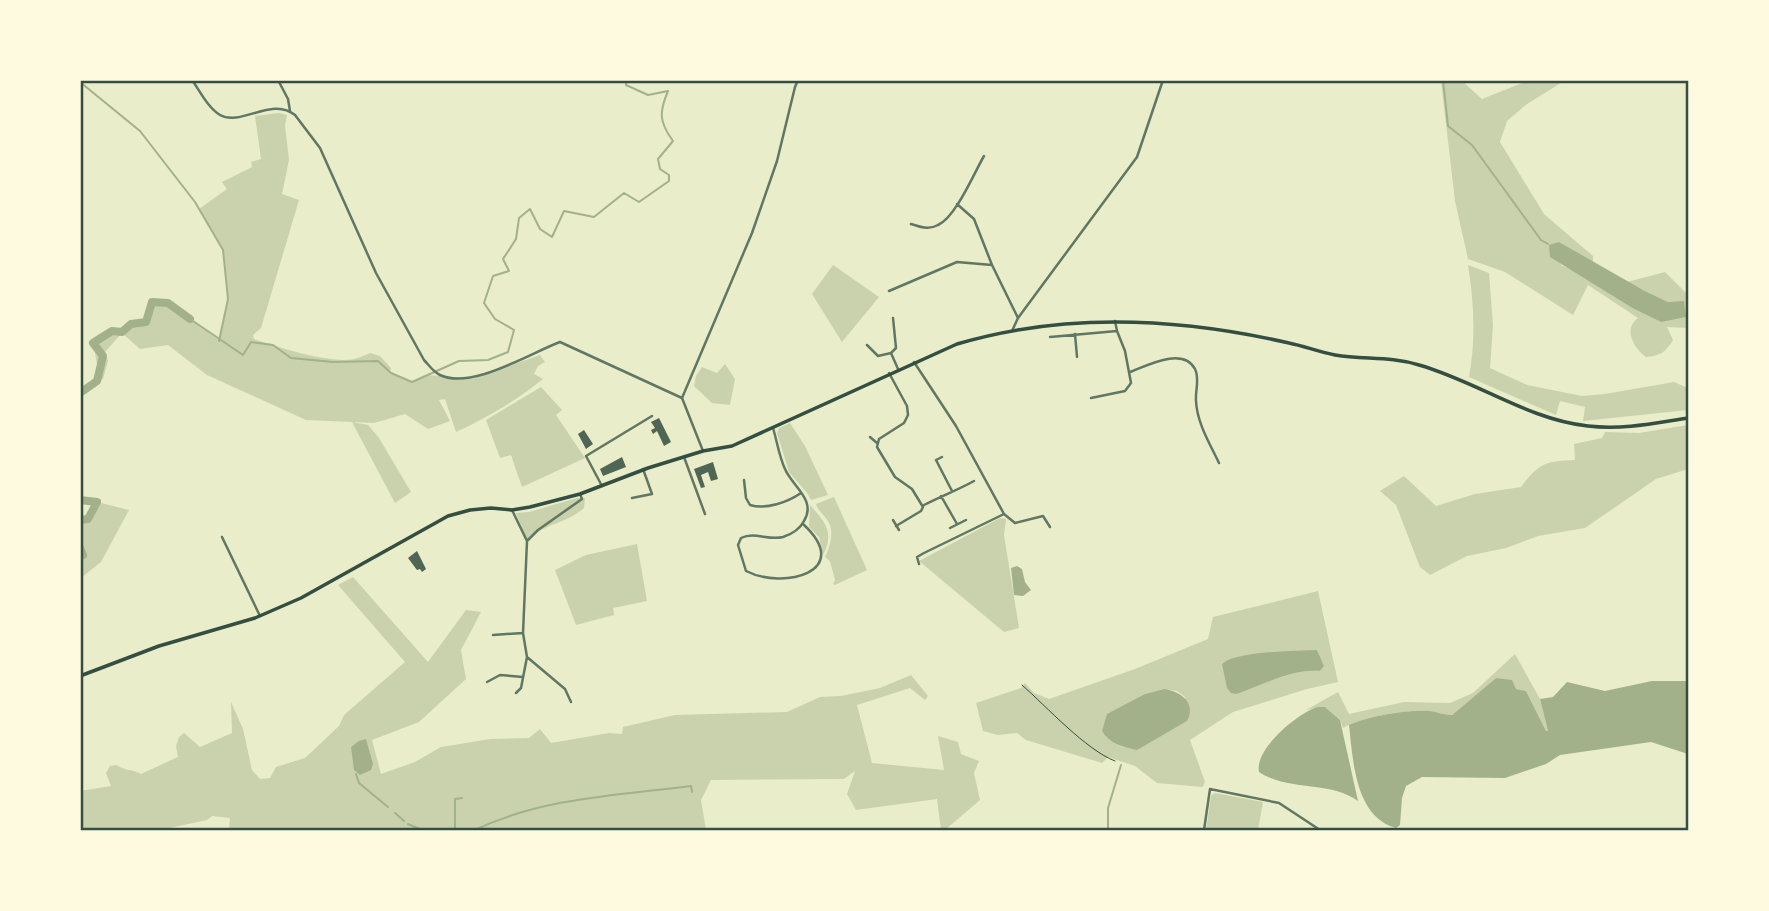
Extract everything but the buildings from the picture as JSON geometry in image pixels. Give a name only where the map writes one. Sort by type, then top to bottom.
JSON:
[{"type":"main road","points":[[80,676],[159,646],[260,616],[301,598],[448,516],[470,510],[512,510],[580,494],[643,469],[703,451],[732,446],[898,369],[985,335],[1115,321],[1141,321],[1246,335],[1336,355],[1396,359],[1467,381],[1531,411],[1586,426],[1625,428],[1689,418]]},
{"type":"street","points":[[192,80],[215,111],[225,117],[277,109],[290,111]]},
{"type":"street","points":[[278,80],[288,99],[290,111],[320,148],[367,255],[425,361],[433,370],[443,376],[483,376],[561,342],[682,398],[703,451]]},
{"type":"street","points":[[682,398],[752,233],[777,161],[798,80]]},
{"type":"street","points":[[1012,331],[1018,318],[1137,157],[1163,80]]},
{"type":"street","points":[[916,219],[913,224],[925,228],[944,222],[983,156]]},
{"type":"street","points":[[957,204],[974,219],[992,265],[1018,318]]},
{"type":"street","points":[[889,291],[957,262],[992,265]]},
{"type":"street","points":[[867,345],[878,356],[891,353],[896,348],[893,318]]},
{"type":"street","points":[[1091,398],[1125,391],[1131,383],[1125,351],[1116,331],[1115,321]]},
{"type":"street","points":[[1050,337],[1116,331]]},
{"type":"street","points":[[1075,334],[1077,357]]},
{"type":"street","points":[[891,353],[898,369]]},
{"type":"street","points":[[1130,372],[1164,359],[1189,362],[1195,369],[1197,379],[1195,402],[1205,435],[1219,463]]},
{"type":"street","points":[[914,362],[956,426],[1004,514],[1015,523],[1043,516],[1050,527]]},
{"type":"street","points":[[877,443],[904,422],[908,415],[907,407],[889,373]]},
{"type":"street","points":[[602,486],[586,456],[652,416]]},
{"type":"street","points":[[773,428],[786,473],[802,492],[807,501],[808,512],[803,524],[793,533],[780,538],[750,534],[741,538],[738,545],[746,570],[753,574],[787,578],[814,570],[820,562],[820,550],[815,537],[803,524]]},
{"type":"street","points":[[870,437],[877,443],[895,477],[912,489],[922,505],[921,511],[896,526]]},
{"type":"street","points":[[684,457],[705,514]]},
{"type":"street","points":[[942,457],[936,460],[952,491]]},
{"type":"street","points":[[632,498],[652,494],[643,469]]},
{"type":"street","points":[[744,480],[746,498],[750,505],[755,507],[781,502],[802,492]]},
{"type":"street","points":[[922,505],[974,481]]},
{"type":"street","points":[[527,541],[582,499],[580,494]]},
{"type":"street","points":[[941,496],[957,524]]},
{"type":"street","points":[[512,510],[527,541],[523,633],[527,657],[522,688],[516,694]]},
{"type":"street","points":[[919,564],[917,557],[1004,514]]},
{"type":"street","points":[[892,520],[899,530]]},
{"type":"street","points":[[950,528],[966,520]]},
{"type":"street","points":[[222,537],[260,616]]},
{"type":"street","points":[[494,635],[523,633]]},
{"type":"street","points":[[527,657],[565,689],[570,702]]},
{"type":"street","points":[[487,682],[500,676],[523,677]]},
{"type":"street","points":[[1204,831],[1210,789],[1279,803],[1320,831]]},
{"type":"path","points":[[1022,685],[1089,745],[1115,761]]},
{"type":"shaded area","points":[[1441,81],[1462,81],[1482,99],[1527,81],[1564,81],[1527,104],[1507,121],[1500,142],[1544,214],[1593,256],[1593,263],[1559,242],[1561,265],[1661,322],[1668,302],[1627,282],[1665,272],[1688,295],[1688,328],[1667,327],[1673,340],[1665,350],[1646,357],[1632,338],[1631,327],[1638,318],[1588,285],[1573,315],[1505,272],[1468,259],[1455,201]]},
{"type":"shaded area","points":[[279,113],[287,115],[285,125],[289,160],[282,194],[299,200],[261,328],[253,335],[254,339],[331,359],[354,359],[370,353],[380,356],[391,368],[390,373],[412,382],[427,375],[472,379],[540,355],[545,362],[538,366],[534,374],[543,379],[501,408],[456,432],[445,399],[439,400],[450,421],[428,429],[405,414],[374,423],[306,420],[207,375],[168,345],[140,349],[122,333],[105,352],[108,361],[103,379],[97,381],[93,343],[112,331],[122,332],[131,324],[146,322],[152,302],[168,303],[219,340],[228,299],[223,251],[199,209],[227,189],[222,182],[252,167],[251,162],[261,159],[255,116]]},
{"type":"shaded area","points":[[1559,242],[1668,302],[1684,301],[1686,317],[1661,322],[1634,309],[1550,257],[1549,245]]},
{"type":"shaded area","points":[[833,265],[879,297],[842,342],[812,294]]},
{"type":"shaded area","points":[[1468,265],[1489,273],[1493,325],[1490,368],[1527,385],[1582,396],[1674,382],[1688,388],[1688,410],[1583,421],[1585,407],[1560,401],[1556,415],[1469,377],[1473,321]]},
{"type":"shaded area","points":[[725,364],[735,379],[730,405],[712,403],[694,386],[702,367],[717,373]]},
{"type":"shaded area","points":[[541,387],[562,410],[556,415],[585,458],[522,487],[511,455],[500,458],[486,420]]},
{"type":"shaded area","points":[[352,422],[368,425],[379,438],[411,492],[395,503]]},
{"type":"shaded area","points":[[790,423],[805,446],[828,495],[811,500],[789,472],[777,433],[779,428]]},
{"type":"shaded area","points":[[1688,425],[1688,469],[1656,479],[1585,528],[1538,536],[1506,548],[1467,556],[1430,575],[1420,567],[1396,505],[1380,491],[1404,476],[1436,506],[1475,494],[1521,487],[1544,465],[1575,460],[1574,444],[1602,438],[1605,432],[1639,433]]},
{"type":"shaded area","points":[[834,497],[867,570],[835,585],[830,561],[825,557],[831,531],[816,504]]},
{"type":"shaded area","points":[[585,498],[584,508],[541,530],[527,541],[516,513],[529,512]]},
{"type":"shaded area","points":[[97,502],[129,510],[101,562],[81,578],[81,520],[88,519]]},
{"type":"shaded area","points":[[810,505],[827,528],[827,547],[823,555],[819,537],[809,527]]},
{"type":"shaded area","points":[[1000,518],[1006,519],[1004,535],[1019,628],[1004,632],[919,561]]},
{"type":"shaded area","points":[[637,544],[647,601],[613,608],[614,615],[576,625],[555,570],[586,555]]},
{"type":"shaded area","points":[[1017,566],[1022,569],[1025,582],[1031,590],[1023,596],[1014,595],[1011,568]]},
{"type":"shaded area","points":[[353,577],[428,662],[466,610],[481,612],[461,650],[466,679],[419,722],[372,740],[381,774],[415,762],[441,747],[490,739],[529,738],[540,729],[551,743],[609,733],[622,734],[623,727],[675,715],[787,712],[820,697],[841,696],[880,688],[911,675],[928,696],[925,700],[910,688],[857,705],[872,763],[944,770],[938,736],[958,742],[961,754],[979,761],[974,773],[980,800],[945,830],[941,830],[937,799],[856,810],[847,794],[855,771],[844,779],[711,780],[701,800],[706,830],[229,830],[230,818],[212,816],[207,820],[160,830],[82,830],[80,791],[111,786],[106,773],[110,766],[116,765],[141,774],[178,757],[176,746],[179,737],[184,733],[200,747],[232,733],[231,702],[243,729],[252,770],[260,779],[270,778],[276,767],[305,758],[339,726],[344,715],[405,662],[338,585]]},
{"type":"shaded area","points":[[1318,591],[1338,682],[1233,712],[1190,740],[1205,782],[1203,787],[1157,783],[1135,766],[1108,757],[1102,763],[1026,740],[1017,733],[998,735],[983,731],[976,703],[1021,688],[1025,683],[1034,693],[1049,699],[1135,669],[1208,639],[1213,617]],"holes":[[[1317,651],[1324,666],[1320,671],[1298,672],[1237,694],[1247,656]],[[1164,689],[1177,691],[1185,697],[1187,721],[1162,734],[1121,747],[1145,694]]]},
{"type":"shaded area","points":[[1317,650],[1324,666],[1320,671],[1298,672],[1237,694],[1231,693],[1227,688],[1222,664],[1229,660],[1267,652]]},
{"type":"shaded area","points":[[1515,654],[1540,699],[1548,731],[1526,691],[1516,689],[1496,678],[1452,715],[1430,711],[1398,713],[1362,720],[1343,728],[1340,720],[1325,707],[1306,710],[1338,692],[1349,714],[1404,702],[1450,703],[1473,693]]},
{"type":"shaded area","points":[[1496,678],[1512,680],[1516,689],[1526,691],[1546,731],[1540,699],[1553,697],[1567,682],[1605,691],[1652,681],[1688,681],[1688,754],[1651,742],[1560,755],[1546,764],[1505,778],[1422,777],[1406,786],[1402,798],[1400,825],[1396,828],[1382,822],[1364,800],[1359,786],[1349,725],[1400,712],[1430,711],[1452,715]]},
{"type":"shaded area","points":[[1164,689],[1176,692],[1188,703],[1190,715],[1187,721],[1137,750],[1117,744],[1102,731],[1107,714],[1145,694]]},
{"type":"shaded area","points":[[1318,707],[1325,707],[1340,720],[1358,801],[1335,790],[1283,782],[1259,772],[1259,763],[1270,743],[1300,716]]},
{"type":"shaded area","points":[[366,739],[373,764],[371,770],[360,775],[354,770],[351,747]]},
{"type":"shaded area","points":[[1215,793],[1263,802],[1258,830],[1206,830],[1211,796]]},
{"type":"waterway","points":[[190,319],[243,355],[251,342],[273,345],[291,358],[333,362],[378,361],[391,373],[412,382],[459,361],[488,360],[508,352],[514,330],[495,319],[484,303],[493,276],[509,271],[503,259],[516,239],[519,218],[530,209],[540,229],[552,237],[564,211],[594,217],[624,193],[639,202],[669,181],[669,175],[660,169],[658,159],[673,141],[662,117],[668,91],[648,95],[626,85],[626,80]]},
{"type":"waterway","points":[[1443,80],[1448,126],[1472,145],[1541,240],[1548,244]]},
{"type":"waterway","points":[[80,82],[140,131],[195,202],[223,250],[228,299],[219,341]]},
{"type":"waterway","points":[[80,393],[97,381],[103,356],[93,343],[112,331],[122,332],[131,324],[146,322],[152,302],[168,303],[190,319]]},
{"type":"waterway","points":[[80,500],[97,502],[88,519],[80,520]]},
{"type":"waterway","points":[[80,548],[83,555],[80,556]]},
{"type":"waterway","points":[[1108,830],[1108,808],[1121,765]]},
{"type":"waterway","points":[[356,774],[359,783],[388,807]]},
{"type":"waterway","points":[[475,830],[526,811],[581,799],[691,786],[692,792]]},
{"type":"waterway","points":[[455,830],[455,799],[462,798]]},
{"type":"waterway","points":[[395,813],[404,821]]},
{"type":"waterway","points":[[408,824],[422,830]]}]
